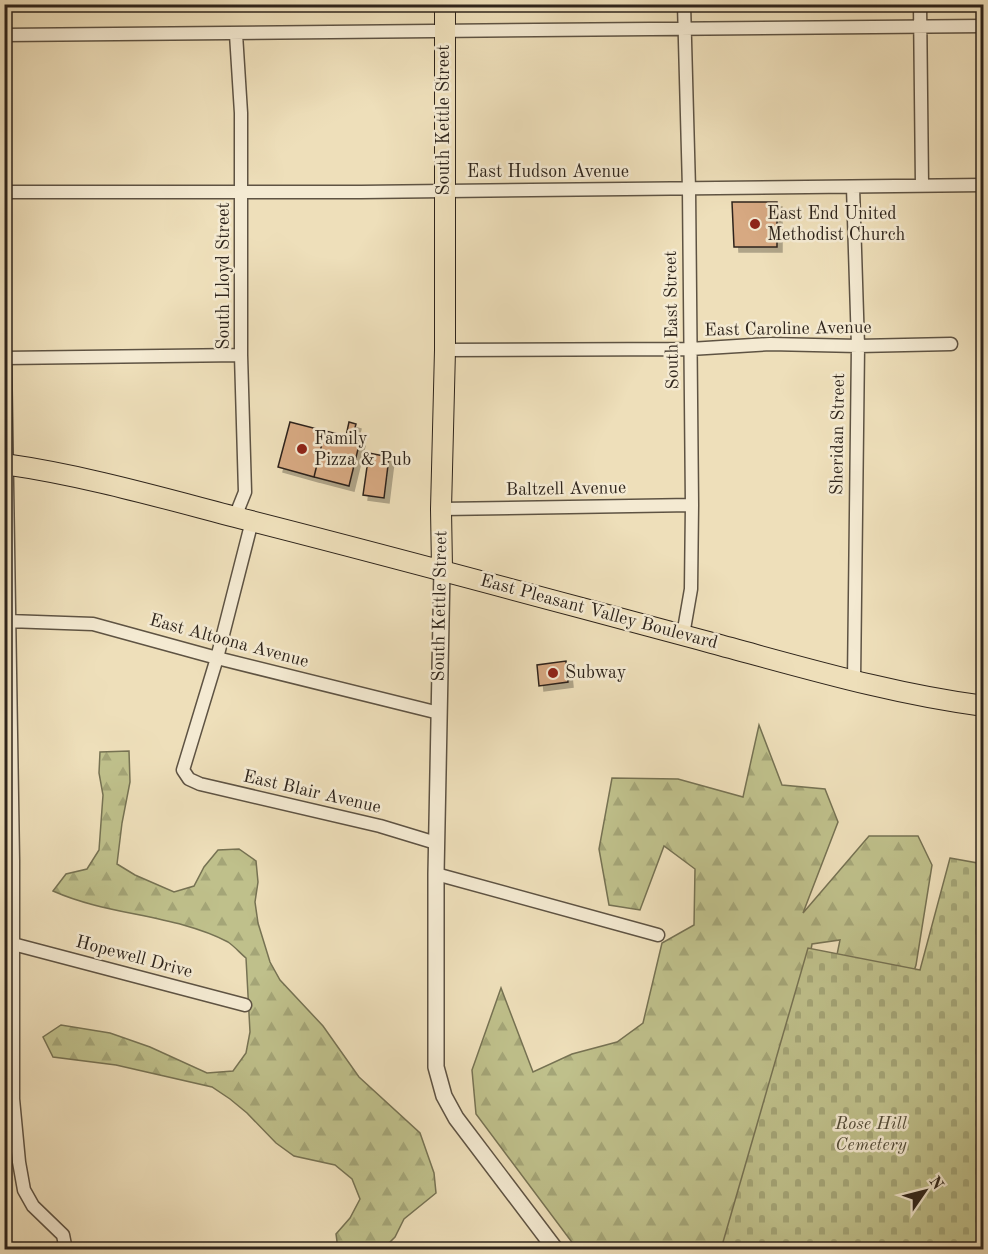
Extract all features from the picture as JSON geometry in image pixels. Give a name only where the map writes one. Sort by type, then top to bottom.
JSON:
[{"type":"main road","name":"South Kettle Street","points":[[442,569],[445,4]]},
{"type":"main road","name":"East Pleasant Valley Boulevard","points":[[5,464],[61,472],[442,569],[854,681],[952,702],[984,706]]},
{"type":"street","name":"South East Street","points":[[683,635],[692,589],[689,189],[684,4]]},
{"type":"street","points":[[920,4],[922,185]]},
{"type":"street","points":[[4,35],[984,26]]},
{"type":"street","name":"South Lloyd Street","points":[[183,770],[217,658],[243,519],[245,492],[241,355],[241,113],[236,34]]},
{"type":"street","name":"East Hudson Avenue","points":[[4,192],[689,189],[984,185]]},
{"type":"street","name":"Sheridan Street","points":[[853,187],[858,346],[854,681]]},
{"type":"street","name":"East Caroline Avenue","points":[[444,350],[690,349],[770,344],[858,346],[951,344]]},
{"type":"street","points":[[66,1250],[63,1235],[33,1206],[24,1190],[13,1099],[13,944],[7,734],[5,358],[241,355]]},
{"type":"street","name":"Baltzell Avenue","points":[[441,509],[692,505]]},
{"type":"street","name":"South Kettle Street","points":[[442,569],[436,843],[435,1049],[438,1077],[448,1104],[556,1250]]},
{"type":"street","name":"East Altoona Avenue","points":[[8,621],[93,624],[217,658],[439,713]]},
{"type":"street","name":"East Blair Avenue","points":[[183,770],[189,779],[200,784],[380,826],[436,843]]},
{"type":"street","points":[[436,874],[658,935]]},
{"type":"street","name":"Hopewell Drive","points":[[13,944],[245,1005]]},
{"type":"green space","points":[[759,725],[782,785],[825,789],[838,822],[803,913],[869,836],[918,836],[932,865],[916,965],[904,1001],[830,989],[840,940],[812,944],[786,1093],[744,1249],[577,1249],[476,1114],[472,1070],[501,988],[533,1072],[572,1054],[617,1042],[643,1023],[662,943],[694,925],[695,869],[664,846],[640,910],[609,905],[599,849],[612,778],[678,779],[743,797]]},
{"type":"green space","points":[[129,751],[130,782],[117,864],[135,875],[174,892],[194,886],[204,867],[218,850],[239,849],[256,861],[258,882],[255,902],[258,923],[270,962],[280,980],[323,1026],[359,1077],[420,1133],[434,1173],[436,1193],[404,1219],[395,1237],[383,1249],[338,1249],[336,1234],[350,1218],[360,1199],[352,1179],[335,1165],[294,1156],[276,1143],[247,1113],[212,1087],[116,1065],[53,1057],[43,1037],[61,1025],[110,1033],[150,1047],[207,1073],[233,1071],[246,1053],[250,1032],[246,958],[232,945],[186,926],[96,906],[53,891],[66,874],[87,869],[99,850],[103,795],[99,773],[100,752]]},
{"type":"green space","name":"Rose Hill Cemetery","points":[[950,858],[983,864],[983,1249],[721,1249],[808,948],[920,970]]},
{"type":"building","name":"East End United Methodist Church","points":[[732,202],[777,202],[777,247],[734,247]]},
{"type":"building","name":"Family Pizza & Pub","points":[[290,422],[325,431],[314,477],[278,467]]},
{"type":"building","points":[[349,422],[356,424],[352,439],[360,441],[349,486],[314,477],[325,431],[346,436]]},
{"type":"building","points":[[369,453],[389,457],[384,498],[363,495]]},
{"type":"building","name":"Subway","points":[[566,661],[568,682],[539,686],[537,665]]},
{"type":"place","name":"East End United Methodist Church","points":[[755,224]]},
{"type":"place","name":"Family Pizza & Pub","points":[[302,449]]},
{"type":"place","name":"Subway","points":[[553,673]]}]
